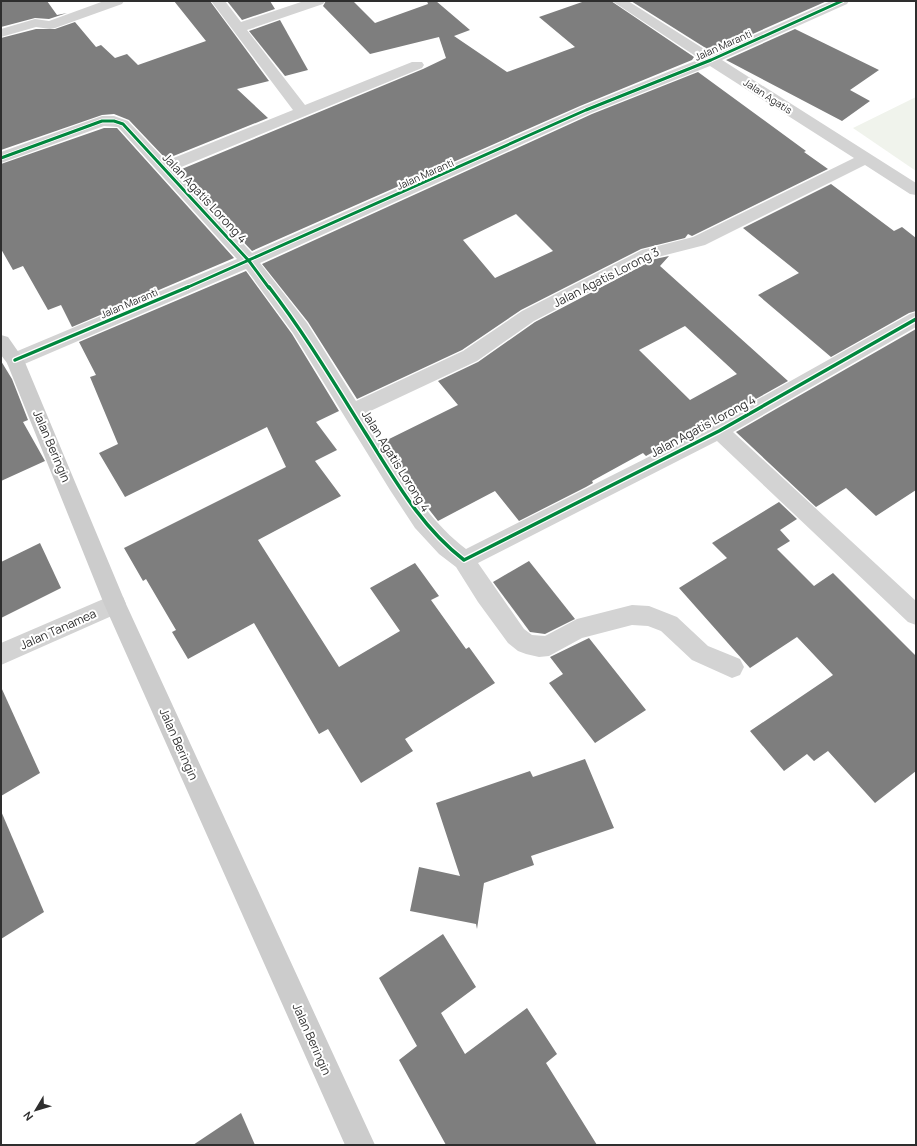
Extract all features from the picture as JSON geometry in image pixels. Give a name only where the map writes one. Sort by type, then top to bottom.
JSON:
[{"type":"street","points":[[1,32],[36,23],[50,25],[117,1]]},
{"type":"street","points":[[218,1],[302,111]]},
{"type":"street","points":[[238,28],[318,1]]},
{"type":"street","name":"Jalan Agatis","points":[[619,1],[916,190]]},
{"type":"street","name":"Jalan Maranti","points":[[8,351],[249,260],[586,110],[712,60],[842,1]]},
{"type":"street","points":[[164,168],[417,64]]},
{"type":"street","name":"Jalan Agatis Lorong 4","points":[[1,158],[95,123],[108,120],[123,124],[249,260],[300,328],[397,484],[423,522],[447,546],[464,560],[719,431],[916,319]]},
{"type":"street","name":"Jalan Agatis Lorong 3","points":[[352,410],[470,356],[528,316],[648,254],[662,248],[691,245],[866,158]]},
{"type":"street","name":"Jalan Beringin","points":[[8,351],[62,471],[115,604],[360,1145]]},
{"type":"street","points":[[719,431],[916,614]]},
{"type":"street","points":[[464,560],[486,595],[516,636],[526,644],[539,647],[549,646],[577,629],[632,615],[649,616],[669,624],[700,653],[732,668]]},
{"type":"street","name":"Jalan Tanamea","points":[[1,654],[115,604]]},
{"type":"shaded area","points":[[916,97],[916,171],[853,128]]},
{"type":"building","points":[[1,1],[47,1],[57,15],[67,13],[49,19],[35,18],[1,27]]},
{"type":"building","points":[[174,1],[210,1],[269,81],[237,89],[268,118],[166,159],[129,120],[114,114],[102,115],[1,150],[1,38],[36,29],[55,29],[75,22],[96,47],[101,45],[115,58],[127,54],[138,65],[206,41]]},
{"type":"building","points":[[227,1],[270,1],[275,9],[242,20]]},
{"type":"building","points":[[326,1],[353,1],[375,23],[428,4],[427,1],[436,1],[470,30],[454,36],[507,72],[575,47],[539,17],[585,1],[611,1],[694,57],[692,60],[580,106],[252,251],[177,171],[423,69],[446,58],[439,37],[370,54],[323,6]]},
{"type":"building","points":[[631,1],[827,1],[712,52]]},
{"type":"building","points":[[280,20],[308,70],[285,76],[249,31]]},
{"type":"building","points":[[795,29],[879,70],[850,90],[870,101],[842,121],[726,60]]},
{"type":"building","points":[[698,72],[806,151],[804,152],[828,169],[692,236],[688,234],[685,238],[641,249],[521,310],[462,350],[357,399],[308,322],[262,264],[592,114]],"holes":[[[516,214],[553,251],[495,278],[463,240]]]},
{"type":"building","points":[[104,128],[117,128],[234,258],[72,327],[61,305],[48,310],[23,266],[13,270],[1,249],[1,164]]},
{"type":"building","points":[[831,184],[894,231],[902,227],[916,238],[916,311],[909,313],[831,357],[758,295],[799,273],[743,228]]},
{"type":"building","points":[[669,256],[660,266],[788,381],[693,433],[691,431],[646,456],[643,453],[592,481],[593,483],[586,487],[519,521],[495,491],[438,521],[417,494],[383,442],[458,405],[438,381],[478,362],[535,322],[655,259]],"holes":[[[685,326],[737,374],[690,400],[639,350]]]},
{"type":"building","points":[[246,271],[292,334],[339,411],[316,422],[337,450],[315,461],[341,496],[258,540],[339,667],[400,631],[370,588],[415,563],[439,596],[431,600],[466,649],[469,647],[495,683],[405,739],[413,751],[361,783],[328,729],[319,734],[254,623],[188,659],[172,632],[176,630],[146,579],[143,581],[124,548],[286,467],[267,427],[125,497],[99,453],[118,444],[90,377],[96,375],[79,342]]},
{"type":"building","points":[[916,329],[916,490],[876,516],[846,488],[816,507],[736,432]]},
{"type":"building","points":[[1,361],[12,379],[28,420],[23,422],[45,461],[1,481]]},
{"type":"building","points":[[779,502],[797,519],[780,530],[790,541],[777,549],[814,586],[833,573],[916,656],[916,771],[875,803],[828,751],[814,761],[807,754],[784,771],[750,731],[833,675],[797,637],[750,668],[679,588],[727,558],[712,543]]},
{"type":"building","points":[[40,543],[61,588],[1,618],[1,562]]},
{"type":"building","points":[[529,561],[575,619],[545,634],[530,632],[493,582]]},
{"type":"building","points":[[589,638],[646,710],[595,743],[549,683],[563,674],[550,657]]},
{"type":"building","points":[[1,687],[40,773],[1,796]]},
{"type":"building","points":[[585,759],[614,828],[531,856],[534,865],[484,883],[477,929],[476,924],[410,911],[419,867],[460,876],[436,803],[530,771],[533,777]]},
{"type":"building","points":[[1,811],[44,912],[1,939]]},
{"type":"building","points":[[443,934],[476,987],[441,1013],[465,1054],[527,1008],[557,1054],[546,1063],[597,1145],[446,1145],[399,1060],[417,1046],[379,978]]},
{"type":"building","points":[[241,1113],[255,1145],[193,1145]]},
{"type":"cycle path","points":[[15,360],[249,261],[586,110],[711,60],[842,1]]},
{"type":"cycle path","points":[[1,158],[102,121],[114,121],[123,124],[249,261],[300,328],[397,484],[423,522],[447,547],[464,560],[719,431],[916,319]]}]
